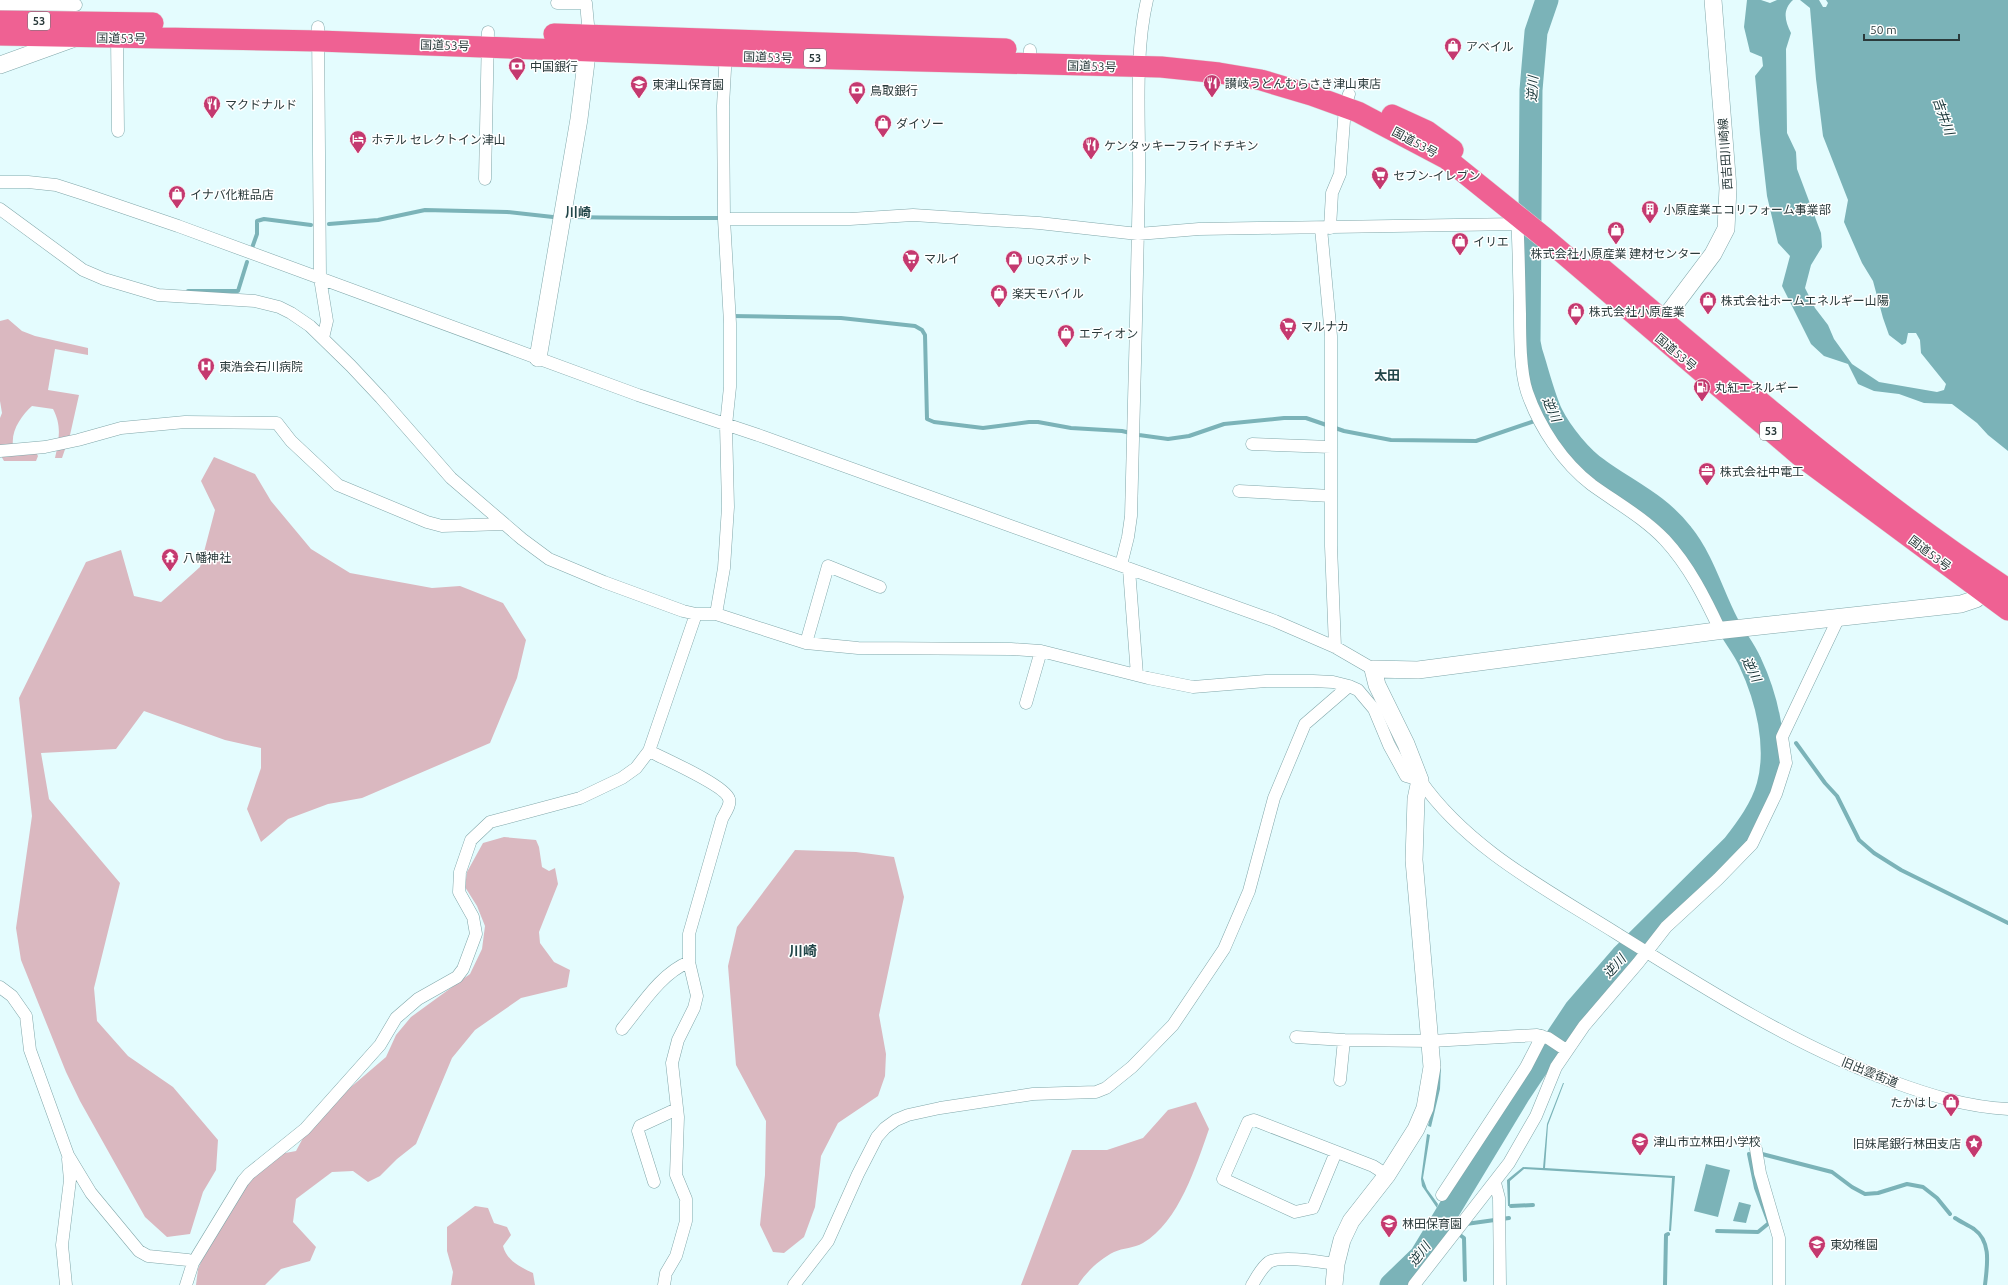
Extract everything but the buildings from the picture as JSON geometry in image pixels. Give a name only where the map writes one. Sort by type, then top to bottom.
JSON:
[{"type":"highway","name":"国道53号","points":[[0,21],[76,16],[318,34],[1141,60],[1192,70],[1260,80],[1312,95],[1347,101],[1358,112],[1447,159],[1517,212],[1545,229],[1659,326],[1995,587],[2008,610]]},
{"type":"highway","name":"国道53号","points":[[0,35],[76,16],[117,38],[318,34]]},
{"type":"street","points":[[1137,675],[1125,567],[1131,516],[1141,60],[1143,18],[1147,0]]},
{"type":"street","name":"西吉田川崎線","points":[[1659,326],[1713,254],[1726,229],[1728,188],[1713,0]]},
{"type":"street","points":[[538,358],[579,119],[588,42],[586,3],[556,3]]},
{"type":"street","points":[[0,4],[76,16]]},
{"type":"street","points":[[0,65],[76,16]]},
{"type":"street","points":[[318,34],[320,278],[327,321],[323,338]]},
{"type":"street","points":[[117,38],[118,131]]},
{"type":"street","points":[[485,179],[487,39]]},
{"type":"street","points":[[716,614],[724,568],[728,507],[726,425],[730,387],[730,323],[724,219],[723,106],[726,48]]},
{"type":"street","points":[[1335,646],[1331,496],[1331,336],[1325,228],[1332,193],[1340,174],[1347,101]]},
{"type":"street","points":[[0,182],[28,182],[56,185],[178,226],[445,326],[758,435],[1275,621],[1335,646],[1372,669],[1418,670],[1722,630],[1961,604],[1972,601],[1995,587]]},
{"type":"street","points":[[0,209],[83,270],[104,279],[158,295],[247,300],[267,303],[292,313],[323,338],[381,398],[451,478],[503,524],[549,559],[604,582],[696,614],[716,614],[806,643],[858,648],[1011,649],[1041,651],[1137,675],[1193,687],[1274,681],[1333,682],[1358,690],[1368,699],[1374,709],[1389,745],[1406,776],[1420,780]]},
{"type":"street","points":[[724,219],[850,218],[913,215],[1054,225],[1138,234],[1199,229],[1325,228],[1517,212],[1520,345],[1526,390],[1533,408],[1545,430],[1567,462],[1591,484],[1634,513],[1665,540],[1701,589],[1722,630]]},
{"type":"street","points":[[0,451],[45,447],[78,440],[121,428],[185,422],[277,423],[291,441],[338,485],[427,522],[442,526],[503,524]]},
{"type":"street","points":[[1252,444],[1331,447]]},
{"type":"street","points":[[1239,491],[1331,496]]},
{"type":"street","points":[[806,643],[828,566],[880,587]]},
{"type":"street","points":[[186,1285],[193,1264],[243,1181],[249,1174],[305,1129],[380,1045],[396,1018],[418,999],[457,977],[463,969],[476,934],[474,917],[459,892],[460,872],[471,840],[490,822],[580,798],[622,778],[636,768],[649,751],[696,614]]},
{"type":"street","points":[[1442,1195],[1526,1067],[1553,1042],[1584,1026],[1644,950],[1752,844],[1776,794],[1786,763],[1782,737],[1839,617]]},
{"type":"street","points":[[1026,703],[1041,651]]},
{"type":"street","points":[[1334,1283],[1336,1264],[1342,1240],[1350,1221],[1387,1175],[1416,1129],[1424,1108],[1432,1067],[1431,1041],[1414,860],[1416,799],[1420,780],[1406,744],[1377,685],[1372,669]]},
{"type":"street","points":[[794,1285],[828,1241],[858,1174],[877,1137],[885,1128],[896,1120],[908,1115],[940,1108],[1032,1094],[1096,1092],[1106,1088],[1127,1071],[1173,1025],[1224,949],[1249,891],[1274,798],[1305,724],[1349,686]]},
{"type":"street","points":[[649,751],[703,778],[725,791],[729,798],[729,806],[722,819],[689,934],[689,962],[697,996],[694,1008],[678,1040],[672,1063],[673,1085],[677,1108],[676,1175],[686,1199],[686,1221],[676,1256],[666,1273],[664,1285]]},
{"type":"street","name":"旧出雲街道","points":[[1420,780],[1432,798],[1482,845],[1540,888],[1762,1021],[1858,1069],[1916,1090],[1962,1104],[2008,1109]]},
{"type":"street","points":[[622,1029],[660,983],[681,965],[689,962]]},
{"type":"street","points":[[0,987],[12,996],[26,1016],[30,1050],[68,1155],[91,1193],[139,1251],[148,1256],[188,1260],[193,1264]]},
{"type":"street","points":[[1296,1037],[1344,1040],[1553,1042]]},
{"type":"street","points":[[1340,1080],[1344,1040]]},
{"type":"street","points":[[1414,1285],[1495,1184],[1524,1139],[1536,1116],[1556,1067],[1553,1042]]},
{"type":"street","points":[[654,1182],[638,1131],[640,1126],[677,1108]]},
{"type":"street","points":[[1336,1152],[1313,1208],[1295,1212],[1223,1179],[1248,1122],[1254,1120],[1373,1166],[1387,1175]]},
{"type":"street","points":[[1756,1150],[1760,1173],[1779,1238],[1779,1285]]},
{"type":"street","points":[[66,1285],[62,1245],[70,1180],[68,1155]]},
{"type":"street","points":[[1495,1184],[1499,1198],[1500,1285]]},
{"type":"street","points":[[1252,1285],[1262,1269],[1270,1262],[1280,1259],[1336,1264]]},
{"type":"shaded area","points":[[8,319],[22,331],[35,336],[88,348],[88,355],[55,349],[48,390],[79,395],[70,435],[62,458],[55,458],[59,427],[53,409],[32,406],[15,428],[13,445],[31,443],[38,456],[36,461],[4,461],[0,454],[0,418],[2,413],[0,401],[0,321]]},
{"type":"shaded area","points":[[214,457],[255,474],[271,501],[311,549],[350,573],[432,588],[460,586],[503,603],[526,640],[517,678],[490,743],[362,798],[328,804],[288,819],[261,842],[247,809],[261,768],[261,748],[225,740],[144,711],[116,749],[41,753],[49,799],[120,883],[94,988],[97,1021],[128,1056],[173,1087],[218,1140],[216,1170],[203,1192],[190,1234],[167,1237],[145,1217],[80,1101],[66,1072],[21,960],[16,928],[32,816],[19,698],[86,562],[121,550],[134,596],[161,602],[200,567],[215,510],[201,481]]},
{"type":"shaded area","points":[[504,837],[536,840],[539,847],[542,867],[549,871],[555,868],[558,884],[539,932],[540,943],[554,962],[570,970],[567,987],[521,998],[475,1030],[452,1058],[416,1144],[397,1159],[380,1176],[368,1182],[353,1171],[332,1172],[296,1199],[293,1222],[316,1247],[310,1261],[281,1269],[265,1285],[196,1285],[198,1269],[210,1241],[250,1179],[280,1154],[296,1151],[303,1138],[330,1105],[386,1057],[396,1035],[411,1017],[470,974],[482,949],[485,926],[477,906],[465,887],[467,872],[483,843]]},
{"type":"shaded area","points":[[795,850],[856,852],[894,857],[904,897],[879,1015],[886,1054],[885,1076],[878,1096],[838,1123],[821,1156],[815,1207],[804,1237],[784,1253],[773,1252],[760,1225],[765,1175],[766,1121],[736,1065],[728,966],[737,927]]},
{"type":"shaded area","points":[[1196,1102],[1209,1129],[1185,1192],[1167,1222],[1156,1234],[1140,1245],[1114,1252],[1104,1258],[1089,1271],[1078,1285],[1021,1285],[1072,1150],[1107,1150],[1143,1138],[1168,1110]]},
{"type":"shaded area","points":[[475,1206],[488,1208],[494,1223],[507,1227],[511,1235],[503,1246],[505,1251],[511,1260],[533,1273],[535,1285],[451,1285],[453,1272],[447,1251],[447,1227]]},
{"type":"water","name":"吉井川","points":[[1747,0],[1761,0],[1770,3],[1777,0],[1793,0],[1786,12],[1786,20],[1791,33],[1786,49],[1787,133],[1796,152],[1797,169],[1821,233],[1822,247],[1811,265],[1805,288],[1815,308],[1828,325],[1834,339],[1852,364],[1879,382],[1937,392],[1944,390],[1946,384],[1921,353],[1920,340],[1916,333],[1908,333],[1906,343],[1902,345],[1889,335],[1873,281],[1862,263],[1844,222],[1848,200],[1823,136],[1816,79],[1810,8],[1800,0],[1819,0],[1823,7],[1826,7],[1828,3],[1826,0],[2008,0],[2008,451],[1988,435],[1977,423],[1952,404],[1924,403],[1899,394],[1874,391],[1858,384],[1848,364],[1824,356],[1811,344],[1782,286],[1790,256],[1778,243],[1767,196],[1755,76],[1763,66],[1762,57],[1750,52],[1744,27]]},
{"type":"water","points":[[1437,1065],[1441,1065],[1440,1089],[1431,1127],[1428,1126],[1436,1087]]},
{"type":"water","points":[[1563,1083],[1548,1125],[1545,1168],[1675,1176],[1671,1231],[1669,1231],[1672,1178],[1524,1169],[1510,1181],[1510,1206],[1508,1206],[1507,1180],[1523,1167],[1543,1168],[1547,1124]]},
{"type":"water","points":[[1427,1134],[1430,1135],[1423,1178],[1427,1189],[1438,1204],[1437,1208],[1422,1186],[1421,1179]]},
{"type":"water","points":[[1706,1164],[1730,1170],[1718,1217],[1694,1211]]},
{"type":"water","points":[[1739,1202],[1751,1205],[1746,1223],[1733,1221]]},
{"type":"waterway","name":"逆川","points":[[1391,1285],[1421,1256],[1519,1094],[1576,1009],[1622,956],[1733,846],[1758,810],[1768,786],[1771,771],[1772,739],[1770,723],[1762,691],[1748,657],[1727,623],[1696,555],[1682,534],[1664,515],[1592,465],[1572,445],[1552,415],[1543,393],[1531,352],[1529,342],[1531,90],[1536,32],[1547,0]]},
{"type":"waterway","points":[[329,224],[378,220],[425,210],[507,212],[553,217]]},
{"type":"waterway","points":[[573,217],[721,218],[722,220]]},
{"type":"waterway","points":[[252,248],[257,234],[257,221],[264,219],[311,225]]},
{"type":"waterway","points":[[188,291],[238,291],[247,262]]},
{"type":"waterway","points":[[731,316],[841,318],[915,326],[922,330],[925,335],[927,419],[934,422],[983,428],[1038,422],[1071,428],[1122,431],[1168,439],[1189,436],[1224,424],[1284,418],[1306,418],[1344,431],[1391,440],[1476,441],[1552,415]]},
{"type":"waterway","points":[[1766,709],[1779,726]]},
{"type":"waterway","points":[[1796,743],[1825,783],[1837,796],[1859,840],[1874,853],[1901,870],[2008,923]]},
{"type":"waterway","points":[[1717,1231],[1758,1232],[1769,1223],[1756,1188],[1749,1154]]},
{"type":"waterway","points":[[1762,1154],[1832,1172],[1852,1187],[1865,1194],[1878,1193],[1907,1184],[1923,1187],[1937,1198],[1950,1214]]},
{"type":"waterway","points":[[1511,1206],[1533,1205]]},
{"type":"waterway","points":[[1443,1211],[1457,1221]]},
{"type":"waterway","points":[[1466,1224],[1509,1218]]},
{"type":"waterway","points":[[1955,1218],[1974,1229],[1980,1234],[1984,1241],[1987,1255],[1985,1285]]},
{"type":"waterway","points":[[1665,1285],[1666,1235],[1668,1234]]},
{"type":"waterway","points":[[1460,1235],[1464,1238],[1465,1280]]},
{"type":"place","name":"アベイル","points":[[1453,61]]},
{"type":"place","name":"中国銀行","points":[[517,81]]},
{"type":"place","name":"讃岐うどんむらさき津山東店","points":[[1212,98]]},
{"type":"place","name":"東津山保育園","points":[[639,99]]},
{"type":"place","name":"鳥取銀行","points":[[857,105]]},
{"type":"place","name":"マクドナルド","points":[[212,119]]},
{"type":"place","name":"ダイソー","points":[[883,138]]},
{"type":"place","name":"ホテル セレクトイン津山","points":[[358,154]]},
{"type":"place","name":"ケンタッキーフライドチキン","points":[[1091,160]]},
{"type":"place","name":"セブン-イレブン","points":[[1380,190]]},
{"type":"place","name":"イナバ化粧品店","points":[[177,209]]},
{"type":"place","name":"小原産業エコリフォーム事業部","points":[[1650,224]]},
{"type":"place","name":"株式会社小原産業 建材センター","points":[[1616,245]]},
{"type":"place","name":"イリエ","points":[[1460,256]]},
{"type":"place","name":"マルイ","points":[[911,273]]},
{"type":"place","name":"UQスポット","points":[[1014,274]]},
{"type":"place","name":"楽天モバイル","points":[[999,308]]},
{"type":"place","name":"株式会社ホームエネルギー山陽","points":[[1708,315]]},
{"type":"place","name":"株式会社小原産業","points":[[1576,326]]},
{"type":"place","name":"マルナカ","points":[[1288,341]]},
{"type":"place","name":"エディオン","points":[[1066,348]]},
{"type":"place","name":"東浩会石川病院","points":[[206,381]]},
{"type":"place","name":"丸紅エネルギー","points":[[1702,402]]},
{"type":"place","name":"株式会社中電工","points":[[1707,486]]},
{"type":"place","name":"八幡神社","points":[[170,572]]},
{"type":"place","name":"たかはし","points":[[1951,1117]]},
{"type":"place","name":"津山市立林田小学校","points":[[1640,1156]]},
{"type":"place","name":"旧妹尾銀行林田支店","points":[[1974,1158]]},
{"type":"place","name":"林田保育園","points":[[1389,1238]]},
{"type":"place","name":"東幼稚園","points":[[1817,1259]]},
{"type":"district","name":"川崎","points":[[578,212]]},
{"type":"district","name":"太田","points":[[1387,375]]},
{"type":"district","name":"川崎","points":[[803,951]]}]
